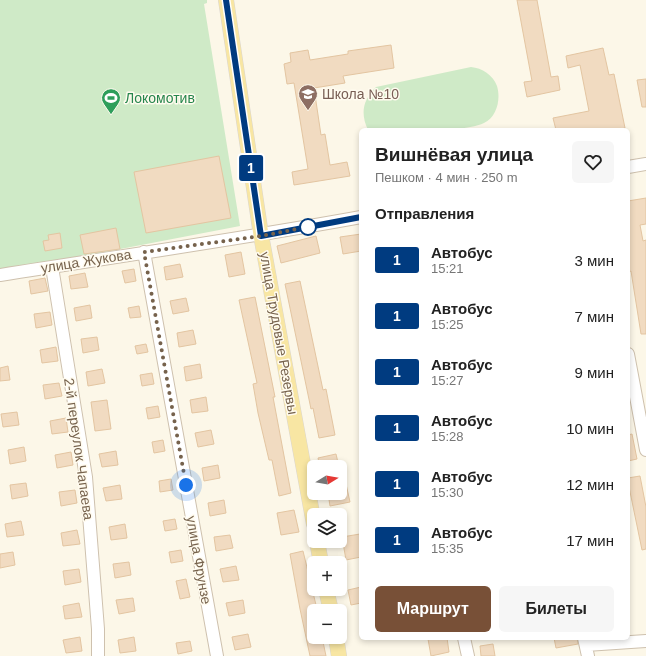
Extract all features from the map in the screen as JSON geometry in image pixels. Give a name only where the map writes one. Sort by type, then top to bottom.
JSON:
[{"type":"main road","name":"улица Трудовые Резервы","points":[[226,0],[261,236],[311,508]]},
{"type":"main road","points":[[337,644],[339,656]]},
{"type":"street","points":[[630,167],[646,164]]},
{"type":"street","name":"улица Жукова","points":[[0,275],[144,252],[261,236],[359,217]]},
{"type":"street","name":"улица Фрунзе","points":[[144,252],[216,656]]},
{"type":"street","name":"2-й переулок Чапаева","points":[[52,267],[86,476],[98,629],[98,656]]},
{"type":"street","points":[[630,365],[646,450]]},
{"type":"street","points":[[464,640],[468,656]]},
{"type":"street","points":[[586,646],[646,641]]},
{"type":"green space","name":"Локомотив","points":[[0,0],[207,0],[207,3],[204,4],[240,226],[84,256],[0,269]]},
{"type":"green space","points":[[471,67],[479,69],[490,75],[497,86],[498,102],[492,117],[484,123],[465,128],[367,128],[364,118],[364,107],[368,97],[376,87]]},
{"type":"building","points":[[517,0],[537,0],[551,77],[558,76],[560,90],[527,97],[524,82],[532,81]]},
{"type":"building","name":"Школа №10","points":[[391,45],[394,68],[343,76],[345,83],[314,88],[321,135],[325,134],[330,165],[347,162],[350,176],[294,185],[292,172],[308,169],[294,83],[287,84],[284,64],[291,62],[290,53],[308,50],[310,60],[348,54],[348,51]]},
{"type":"building","points":[[603,48],[609,75],[614,74],[625,128],[556,128],[553,118],[589,111],[580,65],[568,68],[566,56]]},
{"type":"building","points":[[646,79],[646,107],[642,107],[637,80]]},
{"type":"building","points":[[219,156],[231,218],[146,233],[134,172]]},
{"type":"building","points":[[646,198],[646,224],[640,225],[643,241],[646,240],[646,334],[641,334],[630,272],[630,201]]},
{"type":"building","points":[[116,228],[120,249],[84,254],[80,235]]},
{"type":"building","points":[[60,233],[62,248],[45,251],[43,241],[49,240],[48,235]]},
{"type":"building","points":[[359,234],[359,251],[343,254],[340,237]]},
{"type":"building","points":[[316,236],[320,253],[281,263],[277,246]]},
{"type":"building","points":[[241,252],[245,274],[229,277],[225,255]]},
{"type":"building","points":[[180,264],[183,277],[166,280],[164,267]]},
{"type":"building","points":[[134,269],[136,281],[125,283],[122,271]]},
{"type":"building","points":[[85,273],[88,287],[71,289],[69,276]]},
{"type":"building","points":[[45,278],[48,291],[31,294],[29,281]]},
{"type":"building","points":[[300,281],[323,390],[326,389],[335,435],[319,438],[313,408],[311,409],[285,284]]},
{"type":"building","points":[[255,297],[275,397],[273,397],[291,493],[279,496],[272,460],[269,460],[258,413],[253,384],[257,383],[239,300]]},
{"type":"building","points":[[186,298],[189,311],[173,314],[170,301]]},
{"type":"building","points":[[90,305],[92,318],[76,321],[74,308]]},
{"type":"building","points":[[139,306],[141,317],[130,318],[128,308]]},
{"type":"building","points":[[50,312],[52,325],[36,328],[34,314]]},
{"type":"building","points":[[193,330],[196,344],[179,347],[177,333]]},
{"type":"building","points":[[97,337],[99,350],[83,353],[81,339]]},
{"type":"building","points":[[146,344],[148,352],[137,354],[135,346]]},
{"type":"building","points":[[56,347],[58,361],[42,363],[40,350]]},
{"type":"building","points":[[200,364],[202,378],[186,381],[184,367]]},
{"type":"building","points":[[8,366],[10,380],[0,381],[0,368]]},
{"type":"building","points":[[102,369],[105,383],[88,386],[86,372]]},
{"type":"building","points":[[152,373],[154,384],[142,386],[140,375]]},
{"type":"building","points":[[59,383],[62,396],[45,399],[43,385]]},
{"type":"building","points":[[206,397],[208,411],[192,413],[190,400]]},
{"type":"building","points":[[107,400],[111,429],[95,431],[91,402]]},
{"type":"building","points":[[158,406],[160,417],[148,419],[146,408]]},
{"type":"building","points":[[17,412],[19,425],[3,427],[1,414]]},
{"type":"building","points":[[66,418],[68,432],[52,434],[50,421]]},
{"type":"building","points":[[211,430],[214,444],[198,447],[195,433]]},
{"type":"building","points":[[630,434],[632,434],[637,459],[630,461]]},
{"type":"building","points":[[163,440],[165,451],[154,453],[152,442]]},
{"type":"building","points":[[24,447],[26,461],[10,464],[8,450]]},
{"type":"building","points":[[116,451],[118,465],[102,467],[99,454]]},
{"type":"building","points":[[71,452],[73,465],[57,468],[55,455]]},
{"type":"building","points":[[336,454],[337,460],[318,460],[318,458]]},
{"type":"building","points":[[218,465],[220,478],[204,481],[202,468]]},
{"type":"building","points":[[640,476],[646,507],[646,549],[642,550],[630,492],[630,478]]},
{"type":"building","points":[[171,479],[173,490],[160,492],[159,481]]},
{"type":"building","points":[[26,483],[28,496],[12,499],[10,485]]},
{"type":"building","points":[[120,485],[122,499],[106,501],[103,488]]},
{"type":"building","points":[[347,488],[350,502],[330,506],[329,500],[347,500]]},
{"type":"building","points":[[75,490],[77,503],[61,506],[59,492]]},
{"type":"building","points":[[224,500],[226,513],[210,516],[208,503]]},
{"type":"building","points":[[294,510],[299,532],[281,535],[277,513]]},
{"type":"building","points":[[175,519],[177,529],[165,531],[163,521]]},
{"type":"building","points":[[21,521],[24,535],[7,537],[5,524]]},
{"type":"building","points":[[125,524],[127,538],[111,540],[109,527]]},
{"type":"building","points":[[77,530],[80,544],[63,546],[61,533]]},
{"type":"building","points":[[359,534],[359,557],[347,560],[347,556],[345,556],[344,548],[347,548],[347,536]]},
{"type":"building","points":[[230,535],[233,548],[216,551],[214,537]]},
{"type":"building","points":[[181,550],[183,561],[171,563],[169,552]]},
{"type":"building","points":[[303,551],[307,568],[307,596],[314,596],[316,604],[307,604],[307,642],[300,609],[290,554]]},
{"type":"building","points":[[13,552],[15,565],[0,568],[0,554]]},
{"type":"building","points":[[129,562],[131,575],[115,578],[113,564]]},
{"type":"building","points":[[236,566],[239,580],[223,582],[220,569]]},
{"type":"building","points":[[79,569],[81,582],[65,585],[63,571]]},
{"type":"building","points":[[186,579],[190,597],[180,599],[176,581]]},
{"type":"building","points":[[359,587],[359,603],[351,605],[348,590]]},
{"type":"building","points":[[133,598],[135,611],[119,614],[116,600]]},
{"type":"building","points":[[243,600],[245,613],[229,616],[226,603]]},
{"type":"building","points":[[79,603],[82,617],[65,619],[63,606]]},
{"type":"building","points":[[248,634],[251,647],[235,650],[232,637]]},
{"type":"building","points":[[80,637],[82,651],[66,653],[63,640]]},
{"type":"building","points":[[134,637],[136,651],[120,653],[118,640]]},
{"type":"building","points":[[428,640],[447,640],[449,652],[431,656]]},
{"type":"building","points":[[554,640],[577,640],[578,644],[556,648]]},
{"type":"building","points":[[190,641],[192,651],[178,654],[176,643]]},
{"type":"building","points":[[307,644],[323,644],[326,656],[310,656]]},
{"type":"building","points":[[493,644],[495,656],[481,656],[480,646]]},
{"type":"bus line","name":"1","points":[[226,0],[261,236],[359,217]]},
{"type":"place","name":"Школа №10","points":[[308,111]]},
{"type":"place","name":"Локомотив","points":[[111,115]]},
{"type":"route","points":[[186,485],[144,252],[261,236],[308,227]]}]
